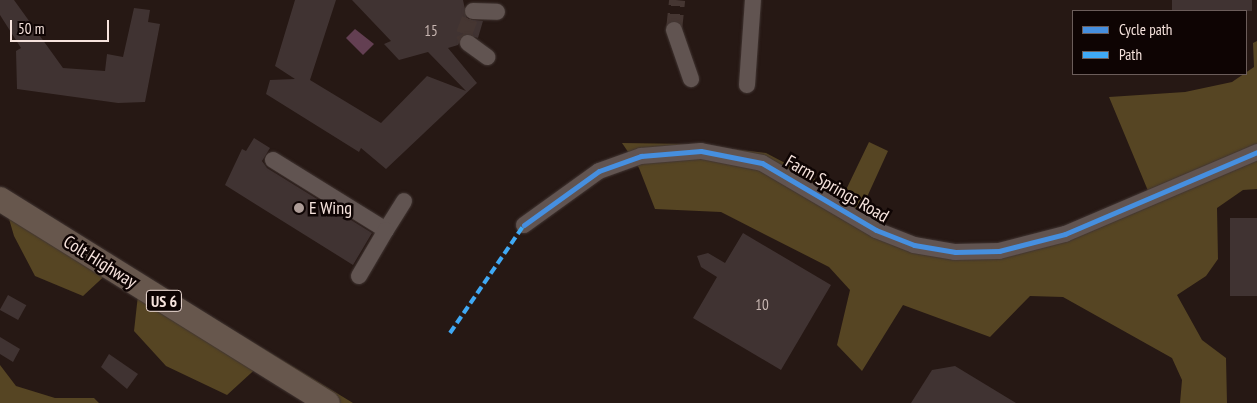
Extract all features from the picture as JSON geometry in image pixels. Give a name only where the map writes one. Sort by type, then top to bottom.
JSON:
[{"type":"highway","name":"Colt Highway","points":[[0,199],[328,403]]},
{"type":"street","points":[[747,85],[753,0]]},
{"type":"street","points":[[473,11],[497,12]]},
{"type":"street","points":[[674,30],[691,79]]},
{"type":"street","points":[[468,43],[487,57]]},
{"type":"street","name":"Farm Springs Road","points":[[524,225],[554,199],[599,171],[641,156],[701,151],[762,163],[857,220],[907,242],[955,252],[999,251],[1065,234],[1257,152]]},
{"type":"street","points":[[273,160],[386,230]]},
{"type":"street","points":[[358,276],[404,201]]},
{"type":"shaded area","points":[[355,29],[374,44],[363,55],[346,38]]},
{"type":"shaded area","points":[[1257,41],[1257,189],[1243,190],[1217,208],[1218,259],[1206,276],[1177,295],[1202,340],[1226,358],[1227,403],[1180,403],[1182,380],[1172,358],[1063,297],[1030,296],[990,337],[903,305],[862,371],[837,345],[850,290],[829,267],[721,212],[655,209],[639,168],[622,143],[690,144],[766,153],[844,194],[869,142],[888,151],[857,219],[893,237],[999,251],[1151,198],[1109,97],[1185,92],[1232,82],[1242,75],[1247,75],[1247,72],[1254,67],[1253,43]]},
{"type":"shaded area","points":[[0,188],[353,403],[318,403],[263,362],[227,395],[166,366],[134,331],[139,286],[112,269],[83,296],[35,276],[14,236]]},
{"type":"shaded area","points":[[0,365],[16,386],[55,398],[94,398],[99,403],[0,403]]},
{"type":"building","points":[[0,0],[14,0],[63,68],[105,71],[107,54],[123,57],[134,8],[150,10],[148,22],[160,24],[145,102],[118,103],[17,89],[16,51],[21,48],[0,15]]},
{"type":"building","points":[[295,0],[336,0],[310,80],[381,123],[427,76],[466,91],[428,52],[399,60],[384,44],[391,41],[352,0],[463,0],[467,19],[483,21],[478,38],[464,34],[458,45],[448,48],[477,83],[386,169],[361,148],[359,152],[266,94],[270,80],[295,79],[275,66]]},
{"type":"building","points":[[1172,0],[1252,0],[1252,11],[1172,10]]},
{"type":"building","name":"E Wing","points":[[254,138],[270,148],[262,161],[267,168],[372,233],[353,265],[225,185],[242,149],[246,151]]},
{"type":"building","points":[[1230,218],[1257,218],[1257,296],[1230,296]]},
{"type":"building","points":[[743,233],[831,285],[781,370],[693,318],[717,277],[701,267],[697,256],[708,253],[725,263]]},
{"type":"building","points":[[8,295],[26,305],[18,320],[0,310]]},
{"type":"building","points":[[0,337],[20,349],[13,362],[0,354]]},
{"type":"building","points":[[109,354],[138,374],[127,389],[101,367]]},
{"type":"building","points":[[955,366],[1016,403],[911,403],[932,370]]},
{"type":"tunnel","points":[[674,30],[677,0]]},
{"type":"tunnel","points":[[468,43],[464,34],[473,11]]},
{"type":"marked path","points":[[450,333],[524,225]]},
{"type":"cycle path","points":[[524,225],[599,171],[641,156],[701,151],[762,163],[876,230],[914,245],[955,252],[999,251],[1065,234],[1257,152]]},
{"type":"place","name":"E Wing","points":[[299,208]]}]
